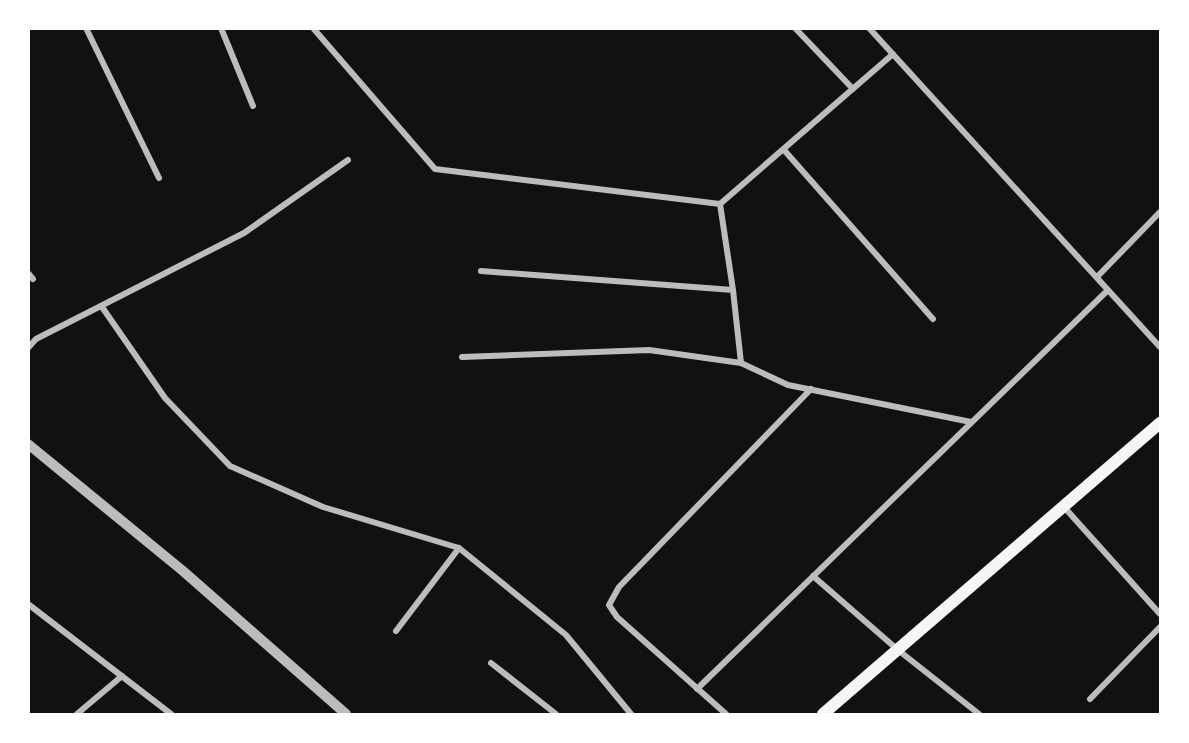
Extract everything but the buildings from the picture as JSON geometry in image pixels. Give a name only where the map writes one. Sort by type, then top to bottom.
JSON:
[{"type":"main road","points":[[823,714],[1161,423]]},
{"type":"street","points":[[86,28],[159,178]]},
{"type":"street","points":[[220,28],[254,106]]},
{"type":"street","points":[[313,28],[435,169],[720,204],[893,54]]},
{"type":"street","points":[[795,28],[853,89]]},
{"type":"street","points":[[869,28],[1161,347]]},
{"type":"street","points":[[784,150],[933,319]]},
{"type":"street","points":[[28,348],[36,339],[244,233],[348,160]]},
{"type":"street","points":[[720,204],[741,363]]},
{"type":"street","points":[[1097,277],[1161,212]]},
{"type":"street","points":[[481,271],[733,290]]},
{"type":"street","points":[[28,273],[33,279]]},
{"type":"street","points":[[697,689],[1108,290]]},
{"type":"street","points":[[102,306],[165,398],[230,466],[322,507],[459,548],[566,635],[631,714]]},
{"type":"street","points":[[462,357],[649,350],[741,363],[788,385],[971,422]]},
{"type":"street","points":[[726,714],[617,617],[609,605],[619,587],[811,389]]},
{"type":"street","points":[[28,444],[183,571],[346,714]]},
{"type":"street","points":[[1064,507],[1161,614]]},
{"type":"street","points":[[396,631],[459,548]]},
{"type":"street","points":[[813,576],[898,650],[979,714]]},
{"type":"street","points":[[28,604],[171,714]]},
{"type":"street","points":[[1090,699],[1161,627]]},
{"type":"street","points":[[491,663],[556,714]]},
{"type":"street","points":[[77,714],[122,676]]}]
